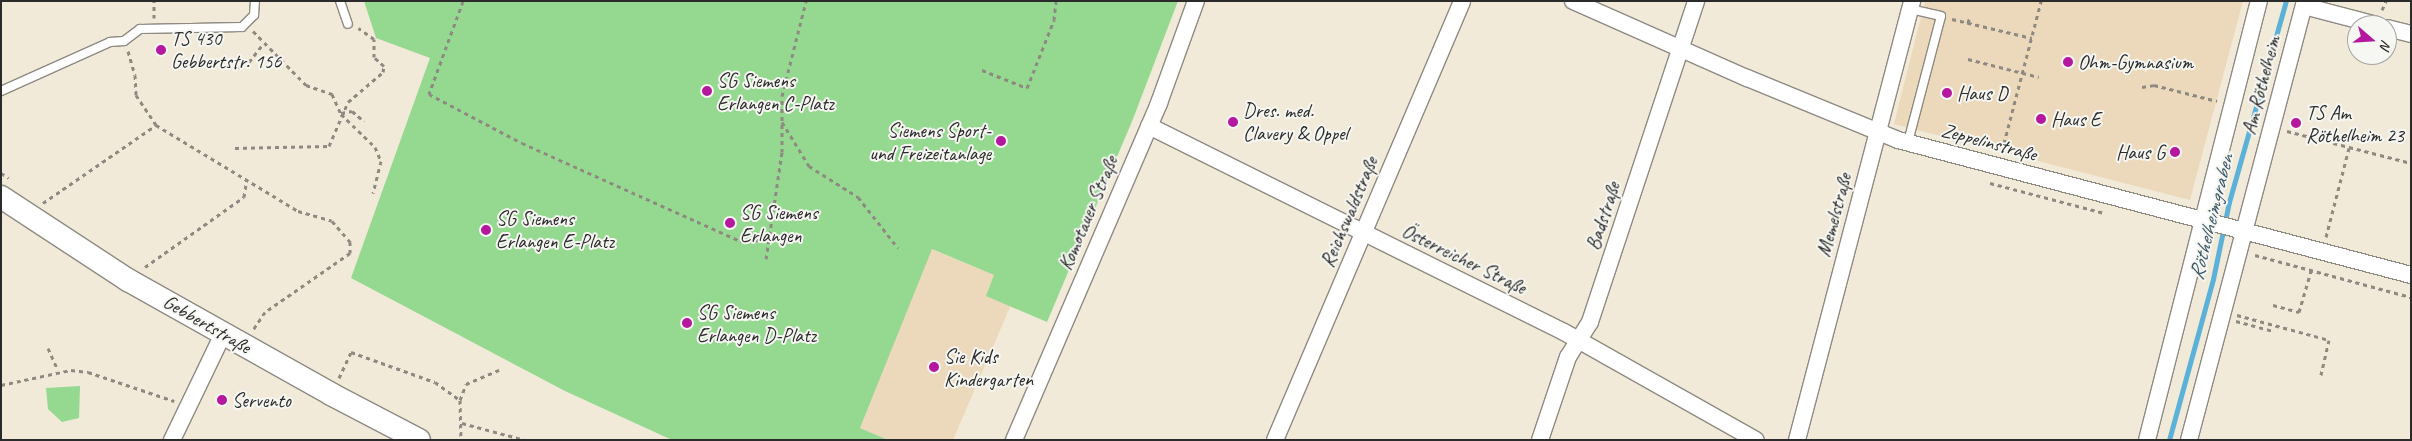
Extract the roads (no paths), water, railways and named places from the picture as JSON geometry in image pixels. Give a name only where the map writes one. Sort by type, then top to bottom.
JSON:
[{"type":"street","name":"Komotauer Straße","points":[[1014,440],[1148,126],[1196,1]]},
{"type":"street","name":"Reichswaldstraße","points":[[1275,440],[1462,1]]},
{"type":"street","name":"Zeppelinstraße","points":[[1573,1],[1878,132],[1908,142],[2411,275]]},
{"type":"street","name":"Badstraße","points":[[1540,440],[1568,358],[1590,322],[1696,1]]},
{"type":"street","name":"Am Röthelheim","points":[[2147,440],[2211,222],[2233,104],[2259,1]]},
{"type":"street","name":"Am Röthelheim","points":[[2189,440],[2222,314],[2240,230],[2272,127],[2305,3]]},
{"type":"street","points":[[2305,3],[2347,16]]},
{"type":"street","name":"Memelstraße","points":[[1797,440],[1910,5]]},
{"type":"street","points":[[2397,30],[2411,34]]},
{"type":"street","name":"Österreicher Straße","points":[[1148,126],[1579,340],[1756,440]]},
{"type":"street","name":"Gebbertstraße","points":[[1,197],[128,280],[331,394],[419,440]]},
{"type":"street","points":[[172,440],[222,334]]},
{"type":"lane","points":[[1,91],[110,42],[124,41],[134,31],[153,28],[236,28],[247,24],[254,15],[255,1]]},
{"type":"lane","points":[[340,1],[348,24]]},
{"type":"lane","points":[[1908,142],[1941,16],[1910,5]]},
{"type":"waterway","name":"Röthelheimgraben","points":[[2169,440],[2213,279],[2229,202],[2286,1]]},
{"type":"place","name":"TS 430 Gebbertstr. 156","points":[[161,50]]},
{"type":"place","name":"Ohm-Gymnasium","points":[[2068,62]]},
{"type":"place","name":"SG Siemens Erlangen C-Platz","points":[[707,91]]},
{"type":"place","name":"Haus D","points":[[1947,93]]},
{"type":"place","name":"Haus E","points":[[2041,119]]},
{"type":"place","name":"Dres. med. Clavery & Oppel","points":[[1233,122]]},
{"type":"place","name":"TS Am Röthelheim 23","points":[[2296,123]]},
{"type":"place","name":"Siemens Sport- und Freizeitanlage","points":[[1001,141]]},
{"type":"place","name":"Haus G","points":[[2175,152]]},
{"type":"place","name":"SG Siemens Erlangen","points":[[730,223]]},
{"type":"place","name":"SG Siemens Erlangen E-Platz","points":[[486,230]]},
{"type":"place","name":"SG Siemens Erlangen D-Platz","points":[[687,323]]},
{"type":"place","name":"Sie Kids Kindergarten","points":[[934,367]]},
{"type":"place","name":"Servento","points":[[222,400]]}]
